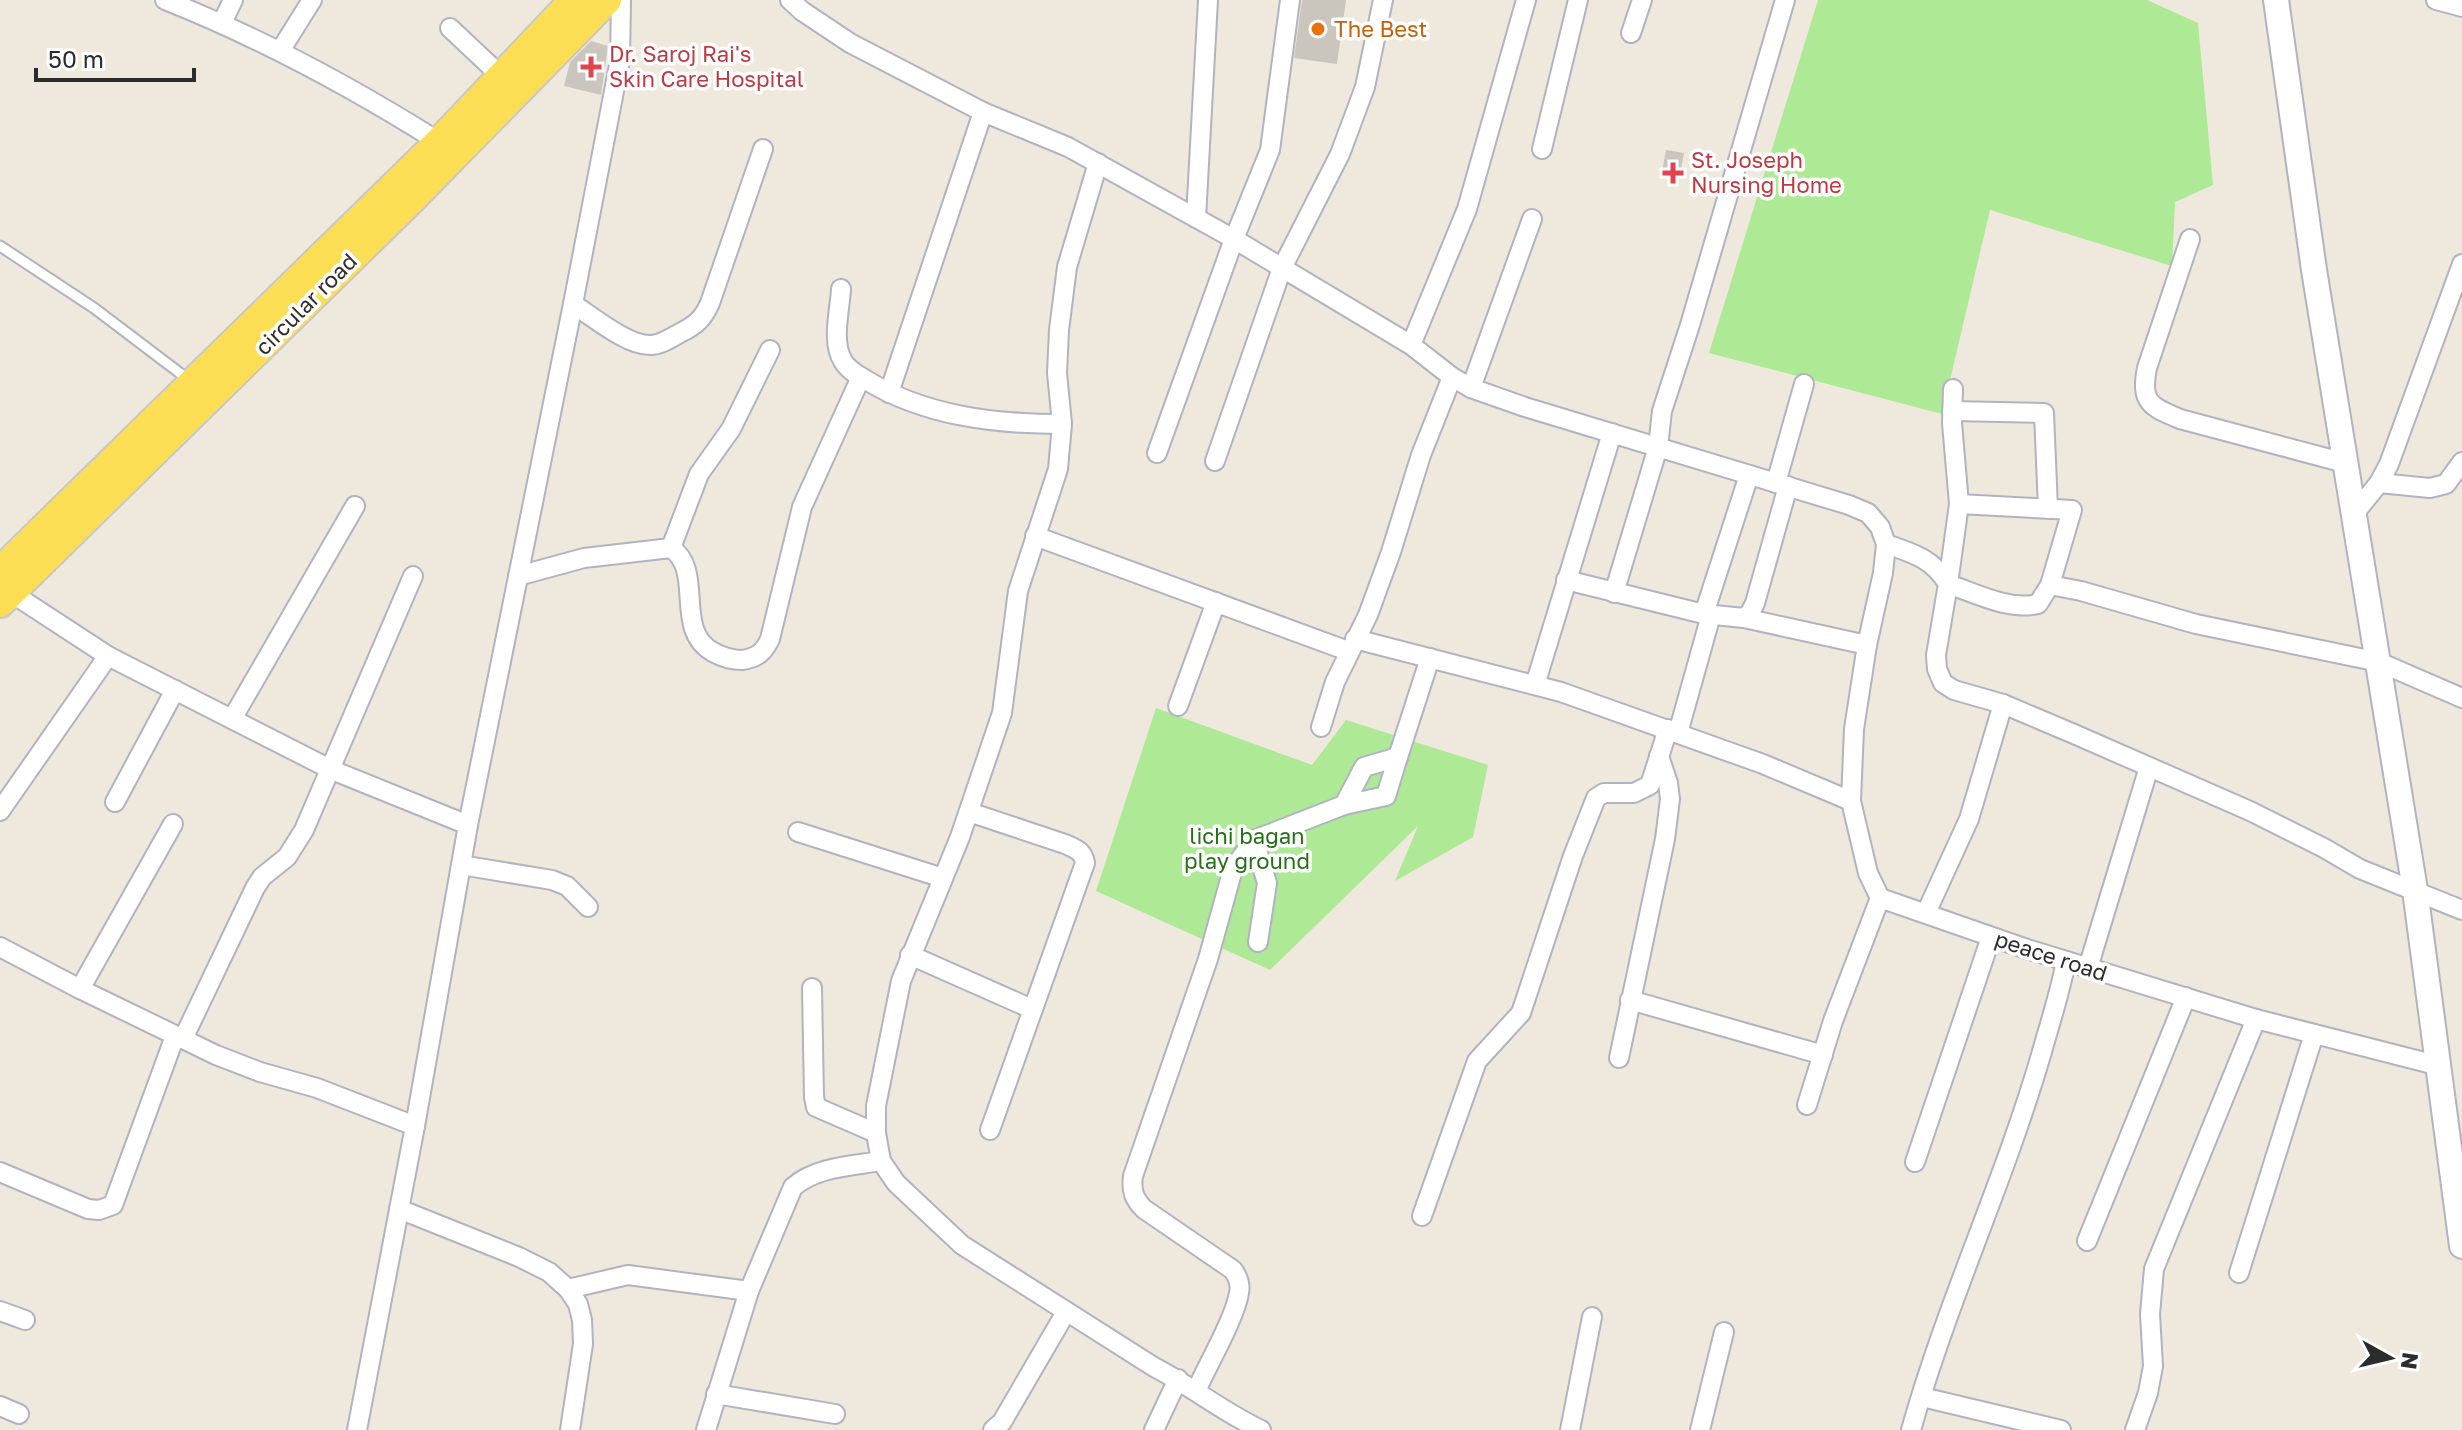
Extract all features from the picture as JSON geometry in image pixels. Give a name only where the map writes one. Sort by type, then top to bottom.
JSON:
[{"type":"main road","name":"circular road","points":[[3,588],[192,382],[439,142],[574,0]]},
{"type":"main road","name":"circular road","points":[[3,588],[390,221],[607,0]]},
{"type":"main road","points":[[2276,0],[2314,270],[2415,890],[2462,1246]]},
{"type":"street","points":[[165,0],[280,51],[371,99],[439,142]]},
{"type":"street","points":[[222,23],[233,0]]},
{"type":"street","points":[[280,51],[312,0]]},
{"type":"street","points":[[357,1430],[468,825],[620,60],[621,0]]},
{"type":"street","points":[[790,0],[850,43],[983,112],[1068,147],[1234,239],[1411,345],[1471,388],[1868,513],[1880,527],[1886,544],[1854,729],[1851,801],[1868,873],[1880,898],[1846,984],[1807,1105]]},
{"type":"street","points":[[1196,218],[1208,0]]},
{"type":"street","points":[[1157,453],[1234,239],[1270,150],[1290,0]]},
{"type":"street","points":[[1215,461],[1282,268],[1340,154],[1365,87],[1383,0]]},
{"type":"street","points":[[1411,345],[1467,209],[1526,0]]},
{"type":"street","points":[[1542,149],[1578,0]]},
{"type":"street","points":[[1631,33],[1642,0]]},
{"type":"street","points":[[1614,593],[1658,447],[1662,411],[1785,0]]},
{"type":"street","points":[[2436,0],[2462,7]]},
{"type":"street","points":[[450,28],[501,76]]},
{"type":"street","points":[[889,393],[983,112]]},
{"type":"street","points":[[573,304],[626,337],[650,345],[659,344],[695,326],[704,317],[710,303],[763,149]]},
{"type":"street","points":[[1098,163],[1067,267],[1057,373],[1062,424],[1058,469],[1018,591],[1002,713],[969,812],[910,955],[890,1027],[876,1106],[876,1133],[881,1161],[896,1183],[962,1245],[1178,1379],[1231,1416],[1261,1430]]},
{"type":"street","points":[[1471,388],[1532,219]]},
{"type":"street","points":[[2190,239],[2147,368],[2143,384],[2146,398],[2155,408],[2180,419],[2345,463]]},
{"type":"street","points":[[2354,514],[2379,483],[2389,464],[2462,264]]},
{"type":"street","points":[[841,289],[837,345],[841,359],[861,377],[889,393],[929,408],[1012,424],[1062,424]]},
{"type":"street","points":[[671,548],[699,474],[731,429],[770,350]]},
{"type":"street","points":[[518,576],[584,558],[671,548],[680,554],[686,566],[691,620],[697,637],[706,648],[731,660],[745,660],[764,651],[770,639],[802,507],[861,377]]},
{"type":"street","points":[[1321,727],[1335,682],[1368,615],[1421,455],[1452,377]]},
{"type":"street","points":[[1744,618],[1755,603],[1804,384]]},
{"type":"street","points":[[1953,389],[1959,504],[1936,655],[1937,669],[1943,683],[1954,690],[2003,704],[2250,811],[2360,869],[2462,910]]},
{"type":"street","points":[[1952,411],[2044,413],[2048,509]]},
{"type":"street","points":[[1535,685],[1612,433]]},
{"type":"street","points":[[2379,483],[2430,488],[2446,484],[2462,462]]},
{"type":"street","points":[[1422,1216],[1477,1061],[1521,1013],[1573,856],[1596,798],[1604,793],[1634,793],[1650,785],[1659,756],[1673,731],[1749,475]]},
{"type":"street","points":[[1886,544],[1919,555],[1938,569],[1948,584],[2008,604],[2028,607],[2038,604],[2050,585],[2072,510],[1959,504]]},
{"type":"street","points":[[232,719],[355,506]]},
{"type":"street","points":[[1035,536],[1216,602],[1352,645],[1430,658],[1535,685],[1763,764],[1851,801]]},
{"type":"street","points":[[0,1172],[88,1209],[99,1210],[113,1205],[179,1038],[255,888],[262,877],[287,857],[295,846],[332,770],[413,576]]},
{"type":"street","points":[[1566,580],[1708,614],[1744,618],[1867,645]]},
{"type":"street","points":[[2050,585],[2196,624],[2379,662],[2462,698]]},
{"type":"street","points":[[3,588],[108,656],[332,770],[468,825]]},
{"type":"street","points":[[1178,706],[1216,602]]},
{"type":"street","points":[[0,811],[108,656]]},
{"type":"street","points":[[1196,1391],[1233,1311],[1240,1292],[1239,1279],[1233,1270],[1144,1209],[1136,1200],[1131,1188],[1138,1162],[1208,959],[1233,869],[1254,840],[1344,805],[1386,796],[1430,658]]},
{"type":"street","points":[[115,802],[175,690]]},
{"type":"street","points":[[1926,913],[1969,819],[2003,704]]},
{"type":"street","points":[[1619,1058],[1667,826],[1670,799],[1659,756]]},
{"type":"street","points":[[1344,805],[1364,767],[1398,757]]},
{"type":"street","points":[[2088,968],[2149,767]]},
{"type":"street","points":[[969,812],[1065,844],[1083,855],[1085,863],[990,1130]]},
{"type":"street","points":[[80,989],[173,824]]},
{"type":"street","points":[[798,832],[943,878]]},
{"type":"street","points":[[1254,840],[1267,883],[1258,942]]},
{"type":"street","points":[[461,865],[552,880],[567,886],[588,907]]},
{"type":"street","name":"peace road","points":[[1880,898],[1991,937],[2256,1019],[2436,1065]]},
{"type":"street","points":[[1915,1162],[1991,937]]},
{"type":"street","points":[[0,947],[179,1038],[245,1066],[317,1088],[415,1126]]},
{"type":"street","points":[[910,955],[1032,1009]]},
{"type":"street","points":[[1911,1430],[1951,1307],[2018,1131],[2059,1000],[2066,961]]},
{"type":"street","points":[[812,988],[816,1107],[876,1133]]},
{"type":"street","points":[[2087,1241],[2186,997]]},
{"type":"street","points":[[1630,1000],[1823,1055]]},
{"type":"street","points":[[2135,1430],[2148,1393],[2153,1366],[2150,1314],[2154,1269],[2256,1019]]},
{"type":"street","points":[[2239,1273],[2314,1034]]},
{"type":"street","points":[[706,1430],[749,1291],[793,1187],[816,1173],[881,1161]]},
{"type":"street","points":[[399,1209],[519,1257],[549,1272],[568,1289],[578,1304],[583,1344],[570,1430]]},
{"type":"street","points":[[568,1289],[628,1275],[749,1291]]},
{"type":"street","points":[[0,1311],[25,1320]]},
{"type":"street","points":[[993,1430],[1002,1422],[1066,1312]]},
{"type":"street","points":[[1570,1430],[1592,1317]]},
{"type":"street","points":[[1700,1430],[1724,1332]]},
{"type":"street","points":[[1154,1430],[1178,1379]]},
{"type":"street","points":[[716,1394],[835,1414]]},
{"type":"street","points":[[1922,1397],[2061,1430]]},
{"type":"street","points":[[0,1406],[19,1414]]},
{"type":"lane","points":[[0,246],[94,308],[192,382]]},
{"type":"green space","points":[[1818,0],[2147,0],[2198,23],[2213,185],[2175,202],[2172,266],[1990,210],[1942,414],[1709,353]]},
{"type":"green space","name":"lichi bagan play ground","points":[[1156,708],[1312,765],[1346,720],[1488,765],[1473,837],[1395,881],[1418,826],[1270,970],[1096,891]]},
{"type":"building","name":"The Best","points":[[1302,0],[1346,0],[1337,64],[1294,58]]},
{"type":"building","points":[[591,41],[608,46],[601,95],[564,86],[570,62]]},
{"type":"building","points":[[1666,150],[1684,153],[1679,180],[1661,177]]},
{"type":"place","name":"The Best","points":[[1318,29]]},
{"type":"place","name":"Dr. Saroj Rai's Skin Care Hospital","points":[[591,67]]},
{"type":"place","name":"St. Joseph Nursing Home","points":[[1673,173]]}]
